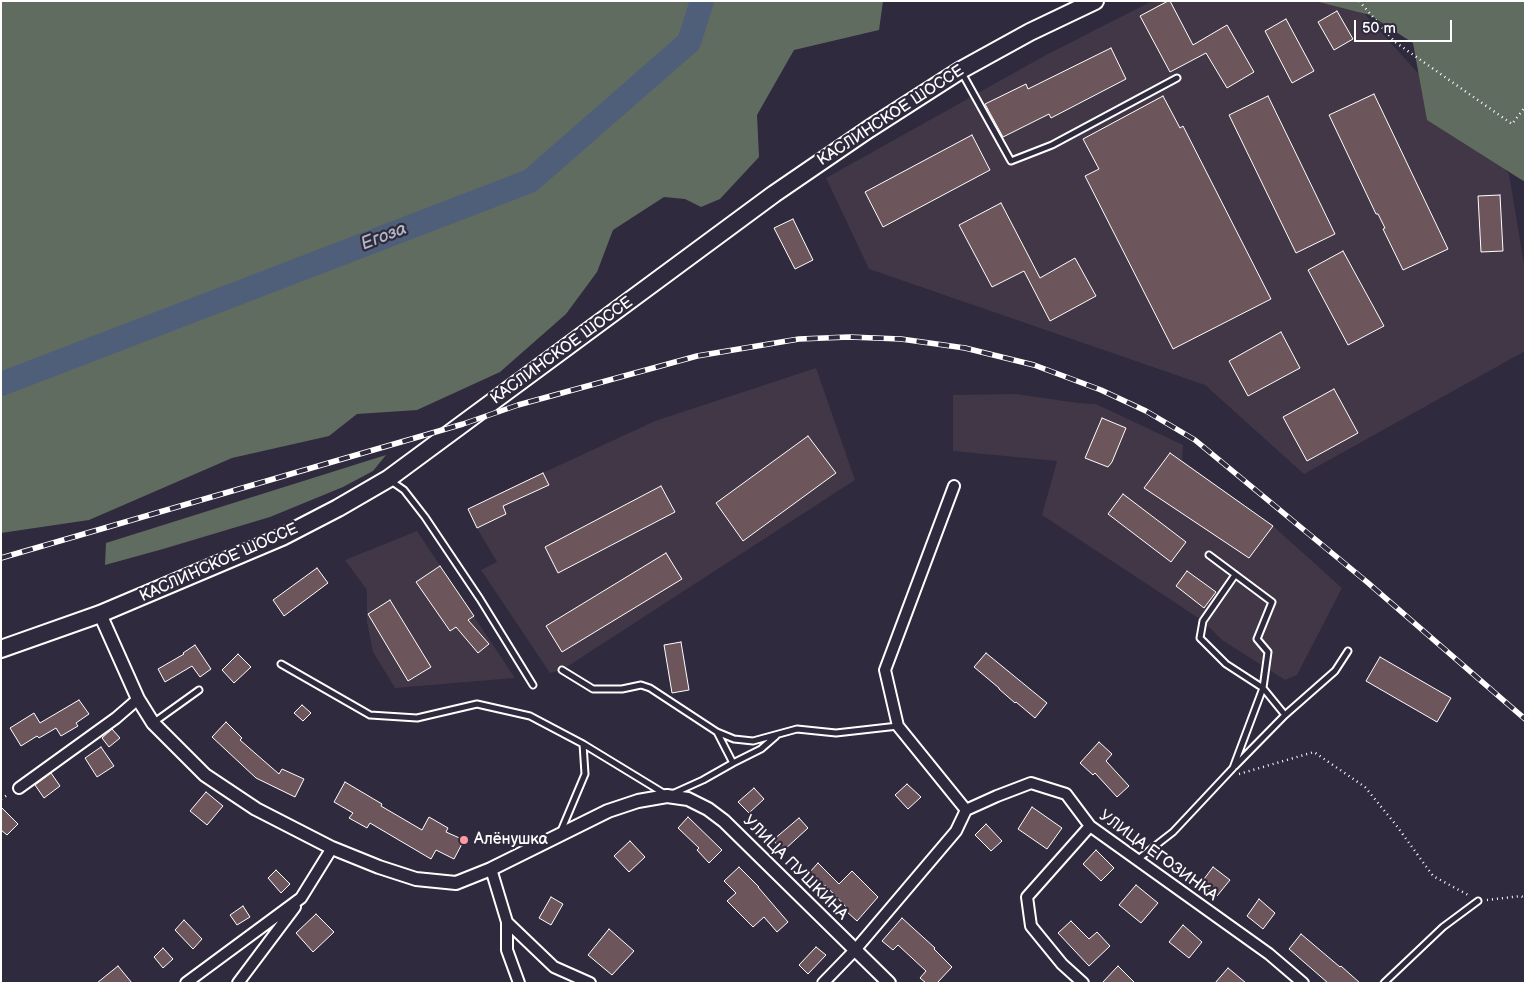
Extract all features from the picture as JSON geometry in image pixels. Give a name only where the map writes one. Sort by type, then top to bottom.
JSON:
[{"type":"main road","name":"КАСЛИНСКОЕ ШОССЕ","points":[[1,649],[100,614],[282,537],[388,479],[774,194],[868,129],[961,70],[1030,32],[1095,1]]},
{"type":"street","points":[[823,983],[855,950],[956,831],[966,810],[898,726],[885,670],[954,486]]},
{"type":"street","points":[[100,614],[138,699],[153,723],[205,775],[256,809],[332,848],[379,867],[416,878],[456,884],[491,869],[608,811],[638,801],[667,796]]},
{"type":"street","points":[[19,788],[116,718],[138,699]]},
{"type":"street","name":"УЛИЦА ЕГОЗИНКА","points":[[966,810],[1031,783],[1066,794],[1090,826],[1269,954],[1303,983]]},
{"type":"street","name":"УЛИЦА ПУШКИНА","points":[[667,796],[688,799],[708,809],[724,821],[889,983]]},
{"type":"street","points":[[1083,983],[1062,964],[1030,926],[1027,897],[1090,826]]},
{"type":"street","points":[[238,983],[301,898],[332,848]]},
{"type":"street","points":[[491,869],[507,922],[507,950],[519,983]]},
{"type":"street","points":[[186,983],[301,898]]},
{"type":"street","points":[[507,922],[554,967],[590,983]]},
{"type":"lane","points":[[961,70],[1011,161],[1052,145],[1177,78]]},
{"type":"lane","points":[[388,479],[404,490],[425,517],[480,599],[533,685]]},
{"type":"lane","points":[[1209,555],[1272,602],[1257,639],[1268,652],[1262,688],[1233,768]]},
{"type":"lane","points":[[1235,574],[1203,621],[1200,638],[1226,664],[1262,688],[1285,716]]},
{"type":"lane","points":[[1137,860],[1173,832],[1285,716],[1335,671],[1348,651]]},
{"type":"lane","points":[[281,664],[370,716],[418,718],[476,704],[530,716],[583,744],[667,796],[703,780],[761,749],[778,734]]},
{"type":"lane","points":[[562,670],[593,690],[622,690],[641,685],[650,688],[717,732],[734,739],[753,741],[797,729],[836,733],[898,726]]},
{"type":"lane","points":[[153,723],[199,690]]},
{"type":"lane","points":[[717,732],[732,763]]},
{"type":"lane","points":[[558,836],[585,774],[583,744]]},
{"type":"lane","points":[[1384,983],[1443,927],[1478,900]]},
{"type":"path","points":[[1359,1],[1395,42],[1512,124],[1525,107]]},
{"type":"path","points":[[1223,779],[1314,752],[1365,787],[1396,825],[1433,876],[1478,900],[1521,896],[1525,898]]},
{"type":"shaded area","points":[[1152,1],[1353,1],[1509,174],[1525,270],[1525,351],[1304,474],[1205,385],[869,269],[826,178],[1046,55]]},
{"type":"shaded area","points":[[816,368],[855,480],[562,670],[550,673],[481,570],[497,562],[468,509],[655,421]]},
{"type":"shaded area","points":[[1016,394],[1096,404],[1183,445],[1182,460],[1273,526],[1342,588],[1297,675],[1285,680],[1222,640],[1203,621],[1042,515],[1057,461],[953,451],[953,395]]},
{"type":"shaded area","points":[[417,531],[515,678],[395,688],[373,652],[367,622],[367,590],[345,560]]},
{"type":"green space","points":[[1,1],[883,1],[879,30],[794,50],[757,115],[759,157],[720,199],[701,207],[685,199],[664,197],[613,230],[597,272],[566,314],[500,372],[417,410],[357,414],[329,436],[232,458],[89,520],[1,533]]},
{"type":"green space","points":[[1315,1],[1525,1],[1525,182],[1427,120],[1413,43],[1370,15]]},
{"type":"green space","points":[[386,455],[373,471],[343,487],[270,517],[105,565],[106,543]]},
{"type":"building","points":[[1170,1],[1193,45],[1227,25],[1254,72],[1227,88],[1206,53],[1170,72],[1140,16]]},
{"type":"building","points":[[1337,11],[1353,39],[1334,50],[1318,22]]},
{"type":"building","points":[[1286,19],[1314,71],[1292,83],[1265,31]]},
{"type":"building","points":[[1111,48],[1126,79],[1051,118],[1049,114],[1003,137],[985,104],[1026,84],[1028,89]]},
{"type":"building","points":[[1374,94],[1448,249],[1403,270],[1383,229],[1385,228],[1378,214],[1376,214],[1329,115]]},
{"type":"building","points":[[1163,96],[1180,128],[1183,126],[1271,299],[1173,349],[1085,176],[1099,169],[1083,139]]},
{"type":"building","points":[[1268,96],[1335,234],[1296,253],[1229,115]]},
{"type":"building","points":[[972,135],[990,170],[883,227],[865,192]]},
{"type":"building","points":[[1500,195],[1503,251],[1481,252],[1478,196]]},
{"type":"building","points":[[1001,203],[1040,278],[1075,258],[1096,296],[1050,321],[1024,271],[992,287],[959,225]]},
{"type":"building","points":[[793,219],[813,260],[795,269],[774,228]]},
{"type":"building","points":[[1343,251],[1384,326],[1348,345],[1308,270]]},
{"type":"building","points":[[1281,332],[1300,368],[1248,396],[1229,361]]},
{"type":"building","points":[[1334,389],[1358,433],[1307,461],[1283,417]]},
{"type":"building","points":[[1102,418],[1126,428],[1112,462],[1108,467],[1085,458]]},
{"type":"building","points":[[808,436],[836,473],[743,541],[716,503]]},
{"type":"building","points":[[1170,453],[1273,526],[1249,558],[1144,488]]},
{"type":"building","points":[[543,473],[549,485],[503,506],[506,514],[477,528],[468,509]]},
{"type":"building","points":[[661,486],[675,512],[558,573],[545,547]]},
{"type":"building","points":[[1123,494],[1186,542],[1171,562],[1108,514]]},
{"type":"building","points":[[666,553],[682,579],[562,652],[546,626]]},
{"type":"building","points":[[440,566],[474,616],[468,620],[489,644],[478,653],[456,627],[450,631],[416,582]]},
{"type":"building","points":[[317,568],[328,583],[284,616],[273,600]]},
{"type":"building","points":[[1187,571],[1216,592],[1204,608],[1176,586]]},
{"type":"building","points":[[390,600],[431,667],[408,681],[368,614]]},
{"type":"building","points":[[681,642],[689,690],[672,693],[664,645]]},
{"type":"building","points":[[195,645],[211,669],[200,677],[192,666],[165,682],[158,669],[184,654]]},
{"type":"building","points":[[986,653],[1047,703],[1035,718],[974,667]]},
{"type":"building","points":[[238,654],[251,667],[234,683],[222,670]]},
{"type":"building","points":[[1380,657],[1451,698],[1437,722],[1366,681]]},
{"type":"building","points":[[79,700],[89,714],[76,723],[78,726],[61,736],[56,728],[39,738],[37,736],[21,746],[10,728],[34,713],[40,723]]},
{"type":"building","points":[[302,705],[311,713],[303,721],[294,713]]},
{"type":"building","points":[[226,722],[242,738],[240,740],[279,774],[282,769],[304,779],[295,797],[256,778],[212,737]]},
{"type":"building","points":[[112,729],[120,738],[109,747],[102,738]]},
{"type":"building","points":[[1099,742],[1112,754],[1106,761],[1129,786],[1117,797],[1095,773],[1093,775],[1080,763]]},
{"type":"building","points":[[101,747],[114,766],[97,777],[85,758]]},
{"type":"building","points":[[51,773],[60,786],[44,798],[35,785]]},
{"type":"building","points":[[345,782],[422,830],[429,817],[448,828],[446,832],[464,840],[454,859],[436,850],[431,859],[370,823],[367,828],[349,818],[353,813],[334,802]]},
{"type":"building","points":[[907,784],[921,797],[908,809],[895,795]]},
{"type":"building","points":[[754,788],[764,799],[749,813],[738,802]]},
{"type":"building","points":[[206,792],[223,806],[207,825],[190,811]]},
{"type":"building","points":[[1,807],[18,824],[7,835],[1,830]]},
{"type":"building","points":[[1032,807],[1062,828],[1047,849],[1018,829]]},
{"type":"building","points":[[688,817],[722,850],[709,863],[697,850],[699,848],[678,828]]},
{"type":"building","points":[[799,818],[808,828],[783,851],[773,840]]},
{"type":"building","points":[[986,824],[1002,841],[991,851],[975,835]]},
{"type":"building","points":[[630,841],[645,857],[629,872],[614,856]]},
{"type":"building","points":[[1096,850],[1114,868],[1101,881],[1083,864]]},
{"type":"building","points":[[818,863],[839,884],[852,871],[878,897],[857,921],[846,911],[848,909],[825,885],[823,887],[809,873]]},
{"type":"building","points":[[739,867],[759,887],[788,922],[777,932],[764,917],[753,927],[727,901],[736,893],[724,881]]},
{"type":"building","points":[[1213,867],[1230,880],[1217,896],[1201,883]]},
{"type":"building","points":[[276,870],[290,884],[281,893],[268,878]]},
{"type":"building","points":[[1136,885],[1158,903],[1141,923],[1119,905]]},
{"type":"building","points":[[551,897],[563,904],[551,925],[539,918]]},
{"type":"building","points":[[1259,899],[1275,913],[1263,929],[1247,916]]},
{"type":"building","points":[[243,906],[250,917],[237,925],[230,915]]},
{"type":"building","points":[[316,914],[334,932],[313,952],[296,933]]},
{"type":"building","points":[[902,918],[935,948],[952,967],[937,983],[926,983],[920,978],[926,971],[898,945],[893,950],[882,941]]},
{"type":"building","points":[[184,920],[202,939],[193,949],[175,930]]},
{"type":"building","points":[[1071,921],[1089,939],[1097,932],[1110,946],[1089,966],[1058,933]]},
{"type":"building","points":[[1183,925],[1202,942],[1189,958],[1169,942]]},
{"type":"building","points":[[609,929],[634,951],[612,975],[588,955]]},
{"type":"building","points":[[1301,934],[1360,983],[1328,983],[1289,949]]},
{"type":"building","points":[[816,947],[826,955],[808,974],[799,965]]},
{"type":"building","points":[[163,948],[173,959],[163,968],[154,957]]},
{"type":"building","points":[[118,966],[132,983],[97,983]]},
{"type":"building","points":[[1118,966],[1135,983],[1102,983]]},
{"type":"building","points":[[1228,968],[1246,983],[1215,983]]},
{"type":"waterway","name":"Егоза","points":[[1,384],[530,181],[689,42],[702,1]]},
{"type":"railway","points":[[1,558],[463,424],[518,405],[697,356],[799,339],[849,337],[901,339],[965,348],[1034,365],[1101,390],[1146,411],[1195,440],[1367,582],[1525,719]]},
{"type":"place","name":"Алёнушка","points":[[464,840]]}]
